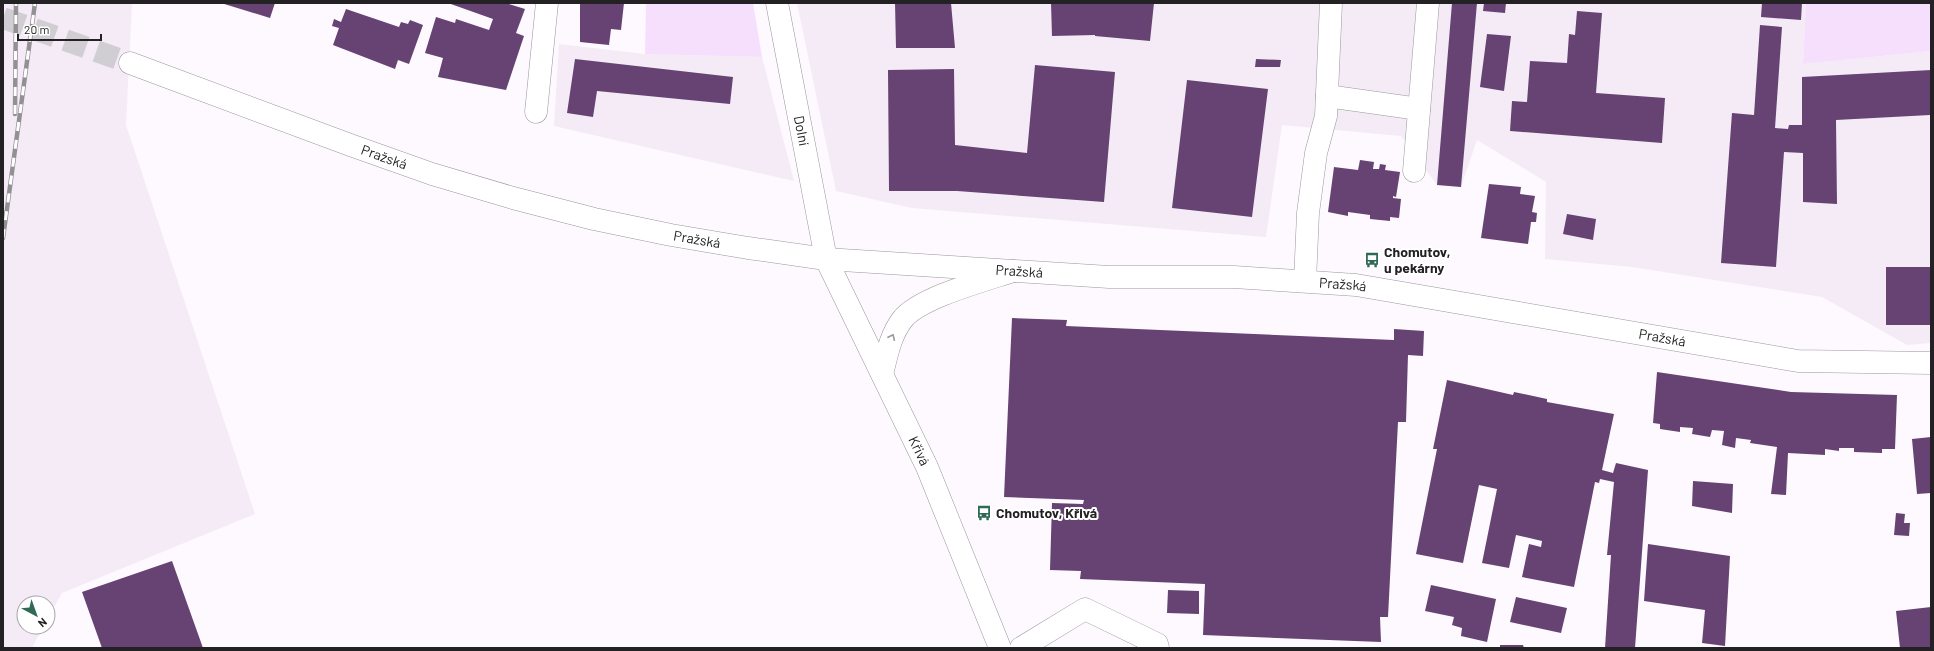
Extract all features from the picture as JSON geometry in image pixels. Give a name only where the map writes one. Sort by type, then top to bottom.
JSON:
[{"type":"main road","points":[[536,112],[546,3]]},
{"type":"main road","name":"Dolní","points":[[777,3],[826,258]]},
{"type":"main road","points":[[1305,281],[1308,213],[1316,153],[1326,116],[1331,3]]},
{"type":"main road","points":[[1414,170],[1428,3]]},
{"type":"main road","name":"Pražská","points":[[130,63],[432,174],[513,198],[594,219],[671,235],[748,248],[826,258],[1109,276],[1234,276],[1356,285],[1798,361],[1931,363]]},
{"type":"main road","points":[[1327,96],[1419,109]]},
{"type":"main road","name":"Křivá","points":[[826,258],[927,467],[1000,648]]},
{"type":"main road","points":[[882,374],[890,339],[902,318],[923,304],[950,292],[1015,270]]},
{"type":"main road","points":[[1021,648],[1085,609],[1157,644],[1158,648]]},
{"type":"shaded area","points":[[3,3],[132,3],[126,125],[255,514],[62,593],[56,604],[56,595],[16,595],[16,635],[39,635],[32,648],[3,648]]},
{"type":"shaded area","points":[[646,3],[753,3],[762,57],[645,54]]},
{"type":"shaded area","points":[[797,3],[1806,3],[1803,64],[1931,51],[1931,343],[1907,345],[1822,297],[1632,267],[1545,259],[1546,182],[1477,140],[1461,187],[1437,185],[1401,136],[1282,125],[1266,237],[912,208],[836,191]]},
{"type":"shaded area","points":[[1806,3],[1931,3],[1931,51],[1803,64]]},
{"type":"shaded area","points":[[559,44],[645,54],[762,57],[794,181],[554,126]]},
{"type":"building","points":[[221,3],[275,3],[270,18]]},
{"type":"building","points":[[448,3],[506,3],[525,9],[516,33],[524,36],[506,90],[438,77],[443,58],[425,53],[436,17],[455,23],[456,19],[489,30],[493,19]]},
{"type":"building","points":[[580,3],[624,3],[621,30],[611,29],[609,45],[580,42]]},
{"type":"building","points":[[895,3],[951,3],[955,48],[896,48]]},
{"type":"building","points":[[1051,3],[1154,3],[1150,41],[1095,35],[1052,36]]},
{"type":"building","points":[[1452,3],[1477,3],[1461,187],[1437,185]]},
{"type":"building","points":[[1484,3],[1506,3],[1505,13],[1483,11]]},
{"type":"building","points":[[1762,3],[1802,3],[1801,20],[1761,17]]},
{"type":"building","points":[[346,9],[399,27],[401,22],[408,24],[410,20],[423,25],[409,64],[398,60],[395,69],[333,45],[339,28],[332,26],[334,19],[341,22]]},
{"type":"building","points":[[1577,11],[1602,13],[1596,93],[1665,98],[1662,143],[1510,131],[1512,101],[1527,102],[1530,61],[1567,63],[1569,34],[1575,35]]},
{"type":"building","points":[[1760,25],[1782,27],[1775,128],[1788,129],[1789,125],[1802,125],[1802,77],[1931,70],[1930,115],[1836,120],[1837,204],[1803,202],[1803,153],[1784,152],[1776,267],[1721,263],[1732,113],[1754,115]]},
{"type":"building","points":[[1487,34],[1511,36],[1504,91],[1480,87]]},
{"type":"building","points":[[575,59],[733,77],[730,104],[597,91],[593,117],[567,113]]},
{"type":"building","points":[[1256,59],[1281,60],[1280,67],[1255,67]]},
{"type":"building","points":[[1035,65],[1115,72],[1104,202],[957,191],[889,191],[888,70],[954,69],[955,145],[1027,153]]},
{"type":"building","points":[[1187,80],[1268,89],[1252,217],[1172,208]]},
{"type":"building","points":[[1360,160],[1374,162],[1373,169],[1379,169],[1380,164],[1386,165],[1385,170],[1400,172],[1396,197],[1393,196],[1393,198],[1401,199],[1399,218],[1390,217],[1390,221],[1370,219],[1370,215],[1348,212],[1348,216],[1328,212],[1334,167],[1358,170]]},
{"type":"building","points":[[1489,184],[1521,187],[1520,194],[1535,196],[1532,212],[1537,213],[1536,222],[1531,222],[1528,244],[1481,238]]},
{"type":"building","points":[[1567,214],[1596,219],[1593,240],[1563,234]]},
{"type":"building","points":[[1886,267],[1931,267],[1931,325],[1886,325]]},
{"type":"building","points":[[1012,318],[1067,320],[1066,326],[1394,340],[1394,329],[1424,331],[1423,356],[1408,355],[1406,422],[1398,422],[1388,617],[1380,617],[1381,642],[1203,635],[1205,584],[1080,579],[1081,571],[1050,570],[1052,503],[1083,504],[1084,500],[1004,497]]},
{"type":"building","points":[[1657,372],[1791,392],[1897,395],[1895,449],[1882,449],[1882,453],[1854,452],[1854,448],[1839,448],[1839,451],[1825,449],[1825,455],[1788,453],[1786,495],[1771,494],[1777,447],[1750,443],[1751,440],[1736,438],[1735,448],[1722,445],[1724,431],[1712,430],[1710,437],[1692,434],[1693,428],[1680,427],[1680,432],[1660,429],[1660,424],[1653,423]]},
{"type":"building","points":[[1447,380],[1513,395],[1514,392],[1547,399],[1547,402],[1614,414],[1602,470],[1613,473],[1616,463],[1648,470],[1635,648],[1605,648],[1611,555],[1607,555],[1614,482],[1600,479],[1599,483],[1595,482],[1574,587],[1522,577],[1529,544],[1541,547],[1542,541],[1516,535],[1509,568],[1482,563],[1497,489],[1479,485],[1463,563],[1416,554],[1437,449],[1433,449]]},
{"type":"building","points":[[1931,437],[1931,493],[1917,494],[1912,439]]},
{"type":"building","points":[[1693,481],[1733,484],[1732,513],[1692,506]]},
{"type":"building","points":[[1896,513],[1905,514],[1904,523],[1910,523],[1909,536],[1894,535]]},
{"type":"building","points":[[1648,544],[1730,556],[1725,646],[1702,643],[1705,610],[1644,601]]},
{"type":"building","points":[[172,561],[203,648],[102,648],[82,592]]},
{"type":"building","points":[[1431,585],[1496,599],[1487,642],[1461,636],[1462,628],[1452,625],[1454,617],[1425,611]]},
{"type":"building","points":[[1168,590],[1199,591],[1199,614],[1167,613]]},
{"type":"building","points":[[1516,597],[1567,608],[1561,633],[1510,622]]},
{"type":"building","points":[[1931,607],[1931,648],[1900,648],[1896,611]]},
{"type":"building","points":[[1500,645],[1523,645],[1524,648],[1500,648]]},
{"type":"tunnel","points":[[3,18],[130,63]]},
{"type":"railway","points":[[15,114],[16,3]]},
{"type":"railway","points":[[3,238],[35,3]]},
{"type":"place","name":"Chomutov, u pekárny","points":[[1372,260]]},
{"type":"place","name":"Chomutov, Křivá","points":[[984,513]]}]
